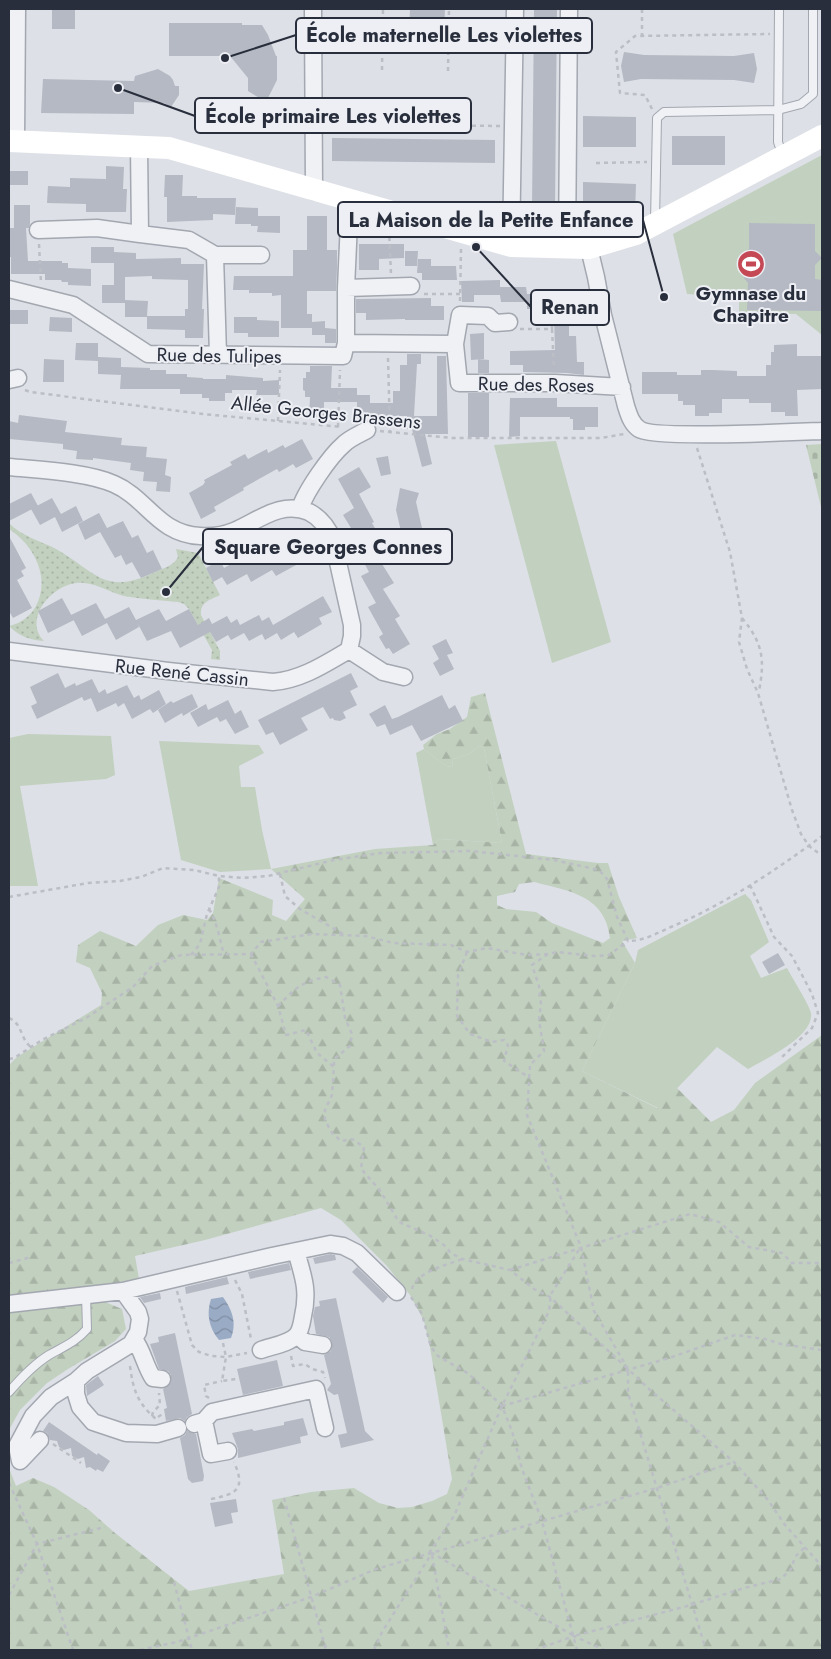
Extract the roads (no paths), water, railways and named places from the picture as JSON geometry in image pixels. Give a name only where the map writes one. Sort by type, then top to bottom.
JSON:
[{"type":"main road","points":[[12,140],[169,148],[512,246],[578,248],[636,234],[822,136]]},
{"type":"street","points":[[12,140],[17,9]]},
{"type":"street","points":[[313,9],[314,190]]},
{"type":"street","points":[[512,246],[515,9]]},
{"type":"street","points":[[569,9],[578,248],[596,277],[603,315],[631,421],[640,431],[663,434],[822,431]]},
{"type":"street","points":[[139,146],[140,234]]},
{"type":"street","points":[[350,200],[343,350],[388,344],[455,344]]},
{"type":"street","points":[[38,230],[97,228],[189,240],[215,255],[261,255]]},
{"type":"street","points":[[215,255],[218,355]]},
{"type":"street","points":[[346,288],[411,286]]},
{"type":"street","name":"Rue des Tulipes","points":[[9,289],[74,304],[148,354],[281,356],[343,350]]},
{"type":"street","name":"Rue des Roses","points":[[509,322],[496,323],[488,316],[460,315],[455,344],[460,383],[555,383],[622,387]]},
{"type":"street","points":[[300,509],[303,500],[344,443],[368,430]]},
{"type":"street","points":[[9,467],[105,480],[124,490],[155,517],[170,527],[198,536],[234,531],[280,509],[300,509],[312,514],[322,522],[333,540],[352,625],[349,650],[383,672],[404,677]]},
{"type":"street","name":"Rue René Cassin","points":[[9,651],[273,682],[302,676],[349,650]]},
{"type":"street","points":[[9,1304],[122,1291],[330,1244],[343,1246],[357,1253],[396,1292]]},
{"type":"street","points":[[257,1351],[289,1340],[297,1335],[302,1324],[306,1302],[306,1288],[296,1251]]},
{"type":"street","points":[[46,1441],[20,1461],[17,1446],[33,1416],[51,1397],[132,1341],[138,1332],[140,1319],[138,1312],[122,1291]]},
{"type":"street","points":[[297,1335],[305,1342],[323,1345]]},
{"type":"street","points":[[132,1341],[140,1347],[153,1378],[162,1379]]},
{"type":"street","points":[[76,1381],[76,1394],[80,1407],[93,1422],[126,1433],[158,1434],[178,1428]]},
{"type":"street","points":[[230,1454],[211,1454],[199,1422],[212,1412],[316,1388],[325,1428]]},
{"type":"lane","points":[[779,9],[778,142],[783,156]]},
{"type":"lane","points":[[655,224],[657,118],[664,112],[778,110],[801,104],[813,94],[812,9]]},
{"type":"lane","points":[[9,1392],[24,1374],[48,1356],[74,1342],[87,1329],[86,1295]]},
{"type":"water","points":[[223,1297],[231,1311],[234,1327],[231,1338],[219,1340],[211,1326],[209,1310],[211,1299]]},
{"type":"place","name":"École maternelle Les violettes","points":[[225,58]]},
{"type":"place","name":"École primaire Les violettes","points":[[118,88]]},
{"type":"place","name":"Renan","points":[[476,247]]},
{"type":"place","name":"Gymnase du Chapitre","points":[[751,264]]},
{"type":"place","name":"La Maison de la Petite Enfance","points":[[664,297]]},
{"type":"place","name":"Square Georges Connes","points":[[166,592]]}]
